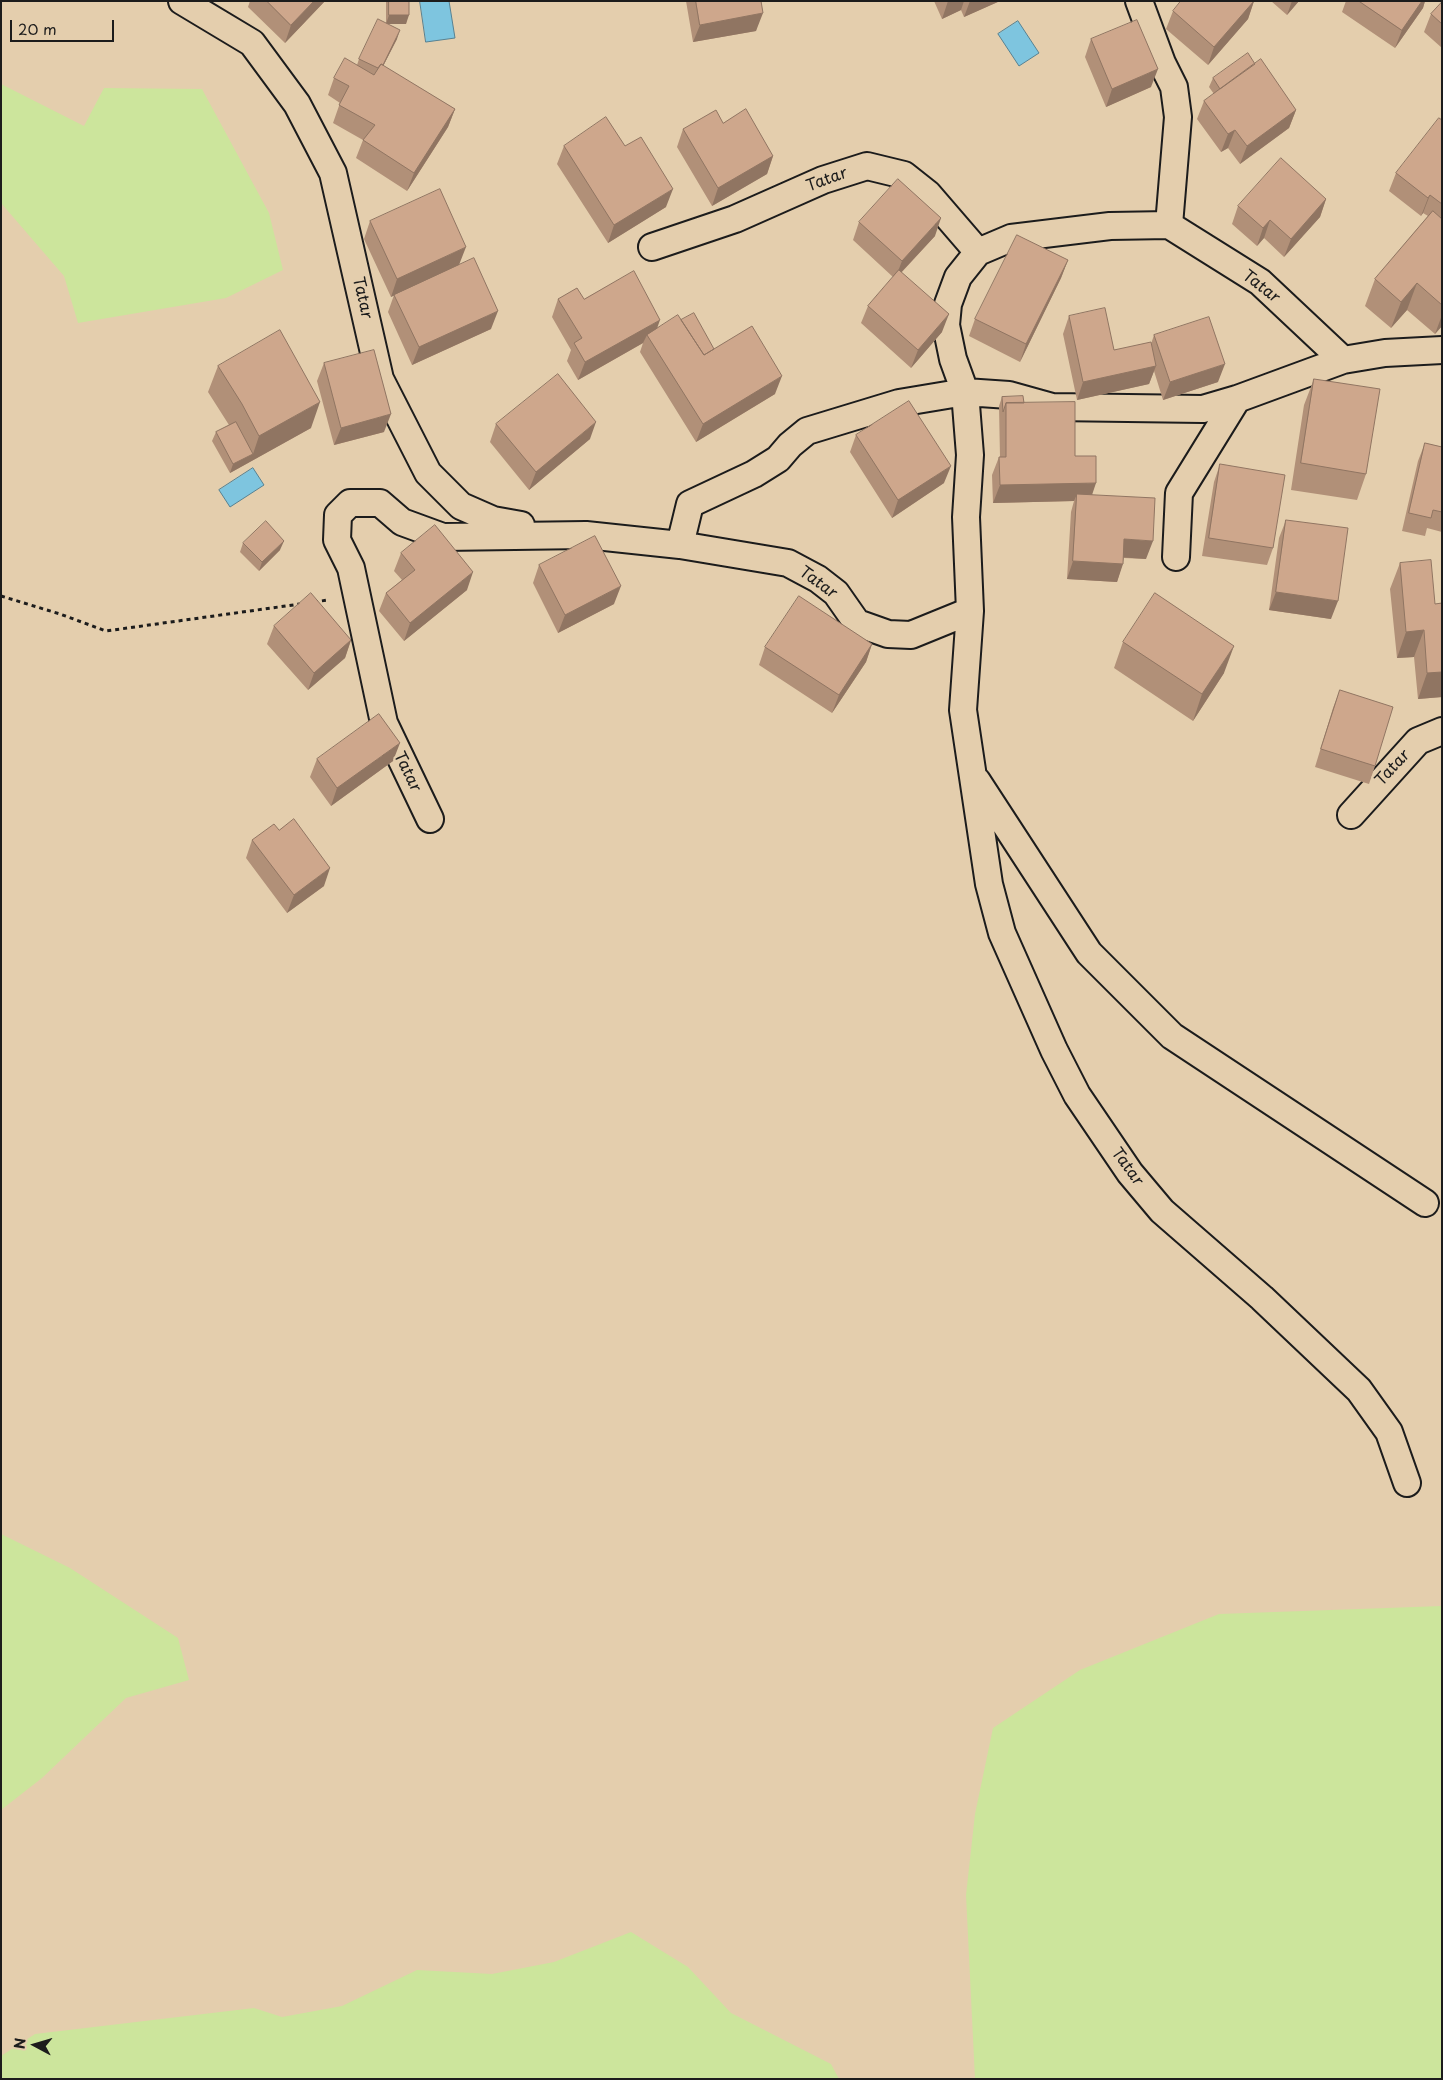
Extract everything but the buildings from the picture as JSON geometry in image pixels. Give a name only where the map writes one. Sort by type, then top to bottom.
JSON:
[{"type":"street","name":"Tatar","points":[[182,1],[252,43],[297,104],[333,173],[380,379],[428,473],[461,506],[492,520],[586,535],[680,545],[788,563],[818,579],[836,594],[858,623],[888,634],[911,635],[970,611]]},
{"type":"street","points":[[1139,1],[1162,63],[1174,87],[1178,117],[1169,225]]},
{"type":"street","name":"Tatar","points":[[652,247],[736,219],[823,180],[867,166],[904,175],[928,194],[978,252]]},
{"type":"street","name":"Tatar","points":[[1343,360],[1260,282],[1169,225],[1110,226],[1011,238],[978,252],[958,277],[948,304],[946,325],[953,359],[965,392],[970,456],[966,517],[970,611],[963,710],[989,884],[1002,933],[1054,1050],[1077,1095],[1130,1173],[1162,1211],[1262,1298],[1359,1390],[1389,1432],[1407,1483]]},
{"type":"street","points":[[680,545],[690,504],[754,474],[778,459],[790,445],[807,431],[899,403],[965,392],[1009,395],[1052,407],[1202,410],[1343,360],[1385,353],[1442,350]]},
{"type":"street","points":[[1176,557],[1179,493],[1237,399]]},
{"type":"street","name":"Tatar","points":[[430,819],[384,723],[351,568],[338,540],[338,514],[350,503],[380,503],[402,522],[444,537],[586,535]]},
{"type":"street","name":"Tatar","points":[[1351,815],[1418,741],[1442,731]]},
{"type":"street","name":"Tatar","points":[[972,774],[1089,953],[1172,1036],[1425,1203]]},
{"type":"path","points":[[1,596],[60,614],[106,631],[356,596]]},
{"type":"green space","points":[[1,84],[84,126],[104,88],[202,89],[269,213],[283,270],[226,298],[78,323],[64,276],[1,203]]},
{"type":"green space","points":[[1,1534],[70,1568],[178,1638],[189,1680],[126,1698],[42,1778],[1,1810]]},
{"type":"green space","points":[[1442,1606],[1442,2079],[975,2079],[966,1895],[975,1814],[993,1728],[1080,1670],[1219,1614]]},
{"type":"green space","points":[[631,1932],[688,1967],[731,2013],[831,2064],[839,2079],[1,2079],[1,2056],[35,2034],[254,2008],[282,2017],[342,2006],[417,1970],[492,1974],[554,1962]]},
{"type":"water","points":[[420,1],[449,1],[455,38],[426,42]]},
{"type":"water","points":[[1018,21],[1039,53],[1019,66],[998,34]]},
{"type":"water","points":[[253,468],[264,485],[230,507],[219,490]]}]
